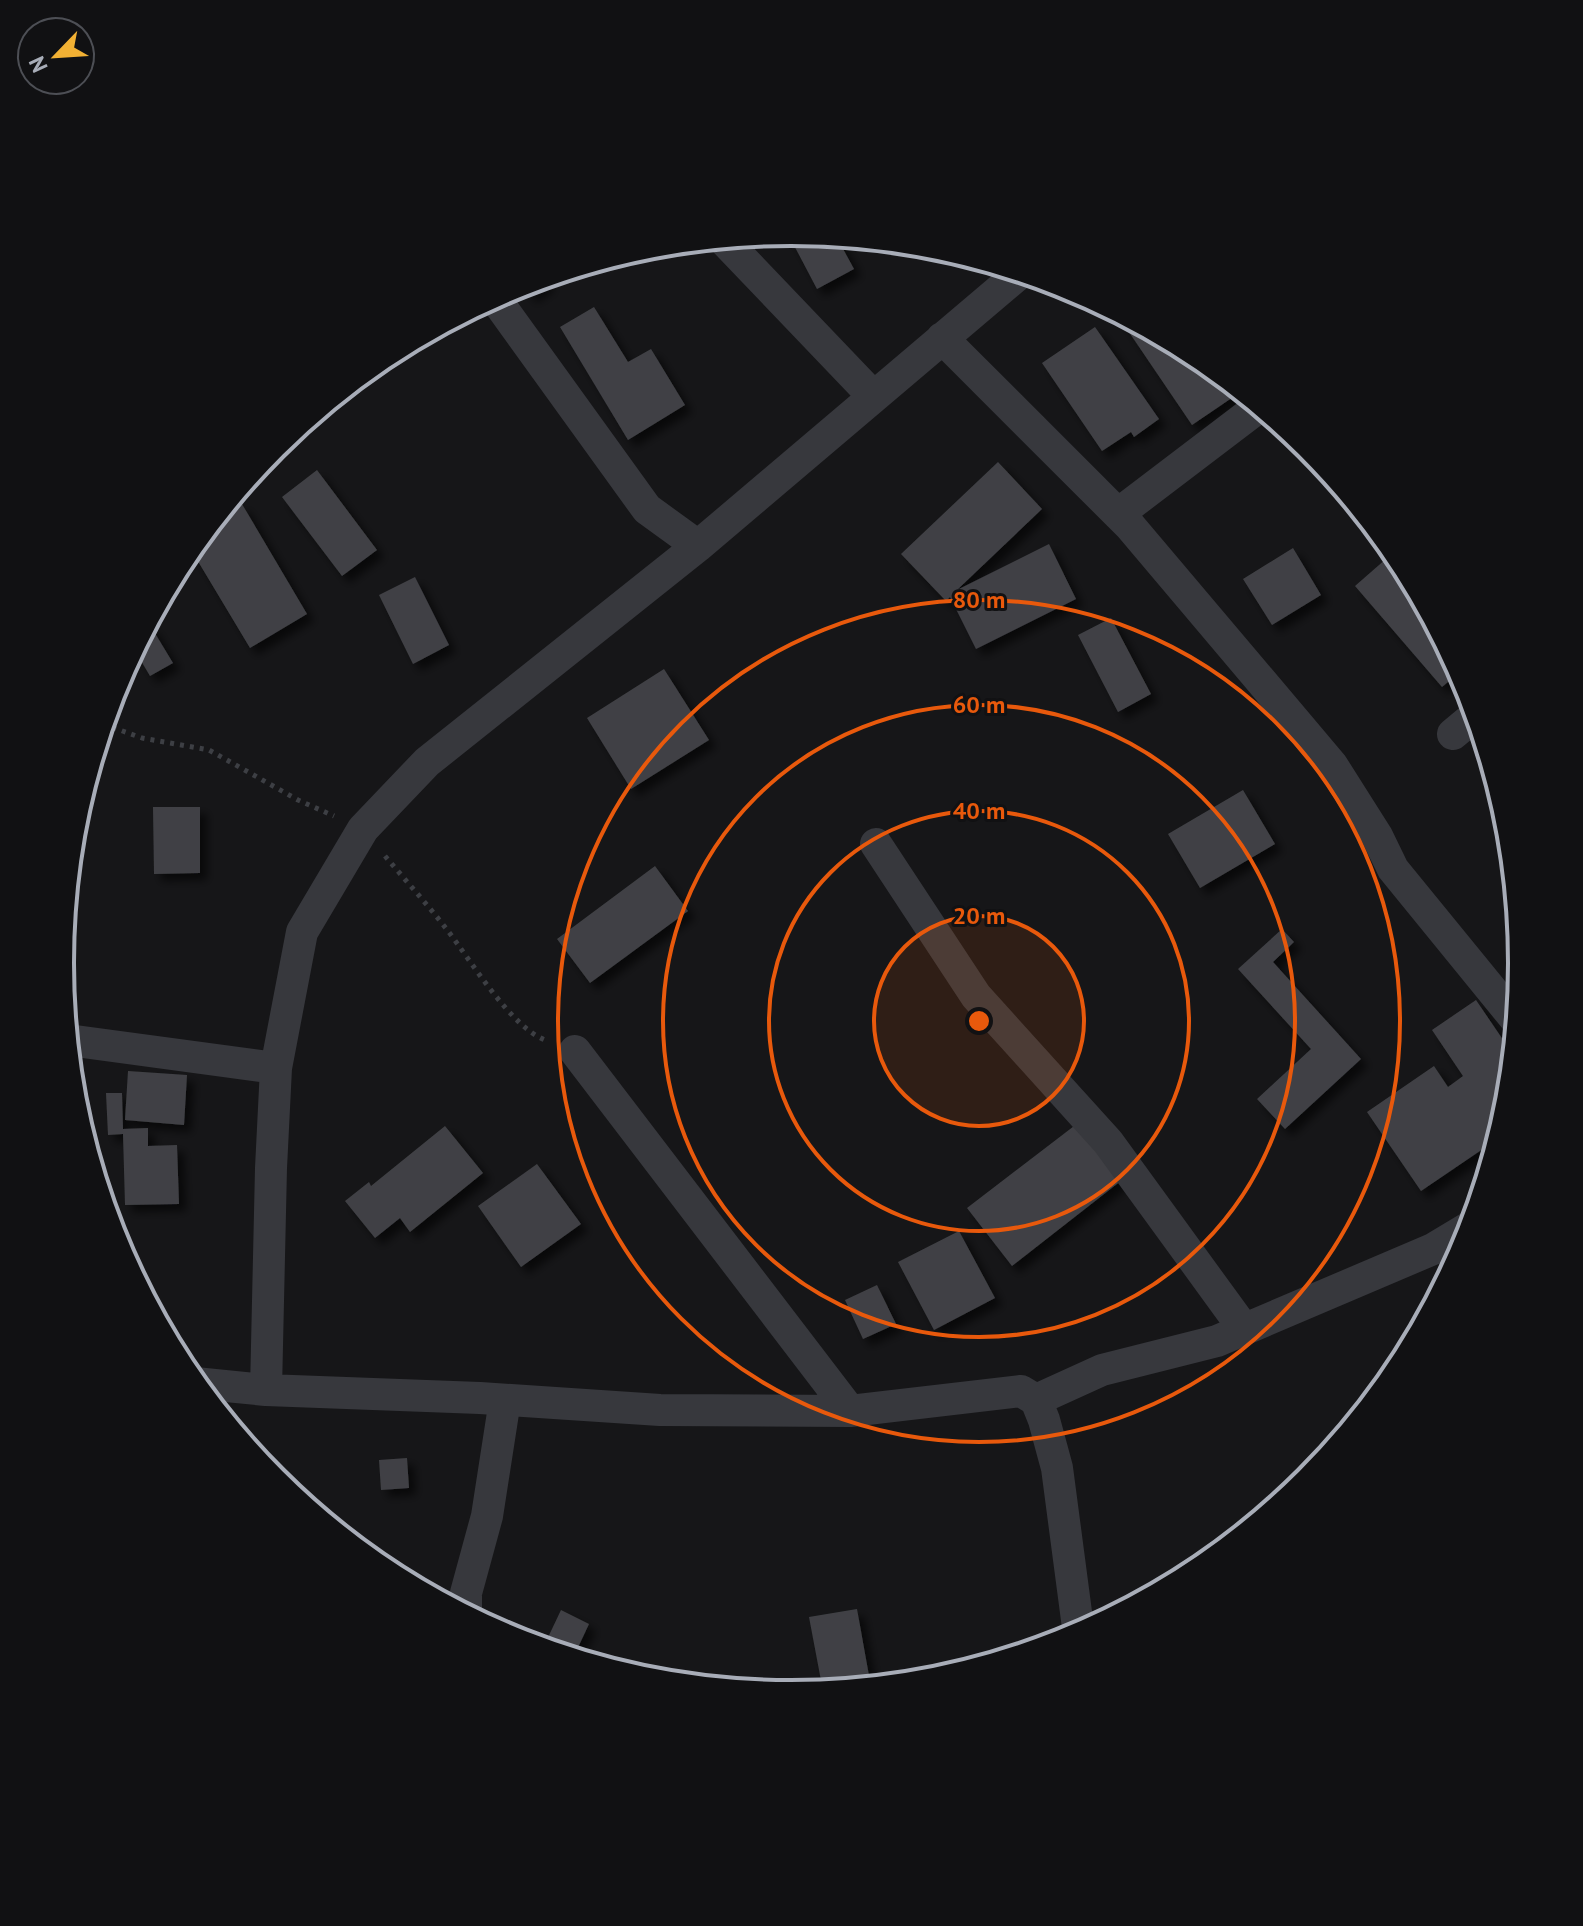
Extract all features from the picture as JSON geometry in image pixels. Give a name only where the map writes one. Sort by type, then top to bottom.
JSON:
[{"type":"street","points":[[732,248],[873,396]]},
{"type":"street","points":[[266,1390],[276,1068],[302,932],[363,829],[427,762],[698,546],[1011,281]]},
{"type":"street","points":[[501,307],[647,509],[698,546]]},
{"type":"street","points":[[942,338],[1118,514],[1332,765],[1377,836],[1393,869],[1507,1009]]},
{"type":"street","points":[[1118,514],[1251,413]]},
{"type":"street","points":[[876,844],[976,996],[1108,1142],[1244,1329]]},
{"type":"street","points":[[79,1041],[276,1068]]},
{"type":"street","points":[[575,1051],[850,1411]]},
{"type":"street","points":[[1036,1400],[1102,1370],[1217,1341],[1433,1249],[1455,1236]]},
{"type":"street","points":[[211,1385],[660,1410],[850,1411],[1021,1391],[1036,1400],[1057,1468],[1077,1621]]},
{"type":"street","points":[[466,1603],[487,1516],[505,1400]]},
{"type":"path","points":[[114,728],[142,738],[209,750],[298,800],[363,829],[445,928],[507,1010],[537,1037],[575,1051]]},
{"type":"building","points":[[794,246],[842,247],[854,269],[817,289]]},
{"type":"building","points":[[594,307],[628,362],[651,349],[685,405],[628,440],[560,327]]},
{"type":"building","points":[[1095,327],[1159,419],[1134,437],[1131,432],[1102,451],[1042,363]]},
{"type":"building","points":[[1127,329],[1190,366],[1232,398],[1192,425]]},
{"type":"building","points":[[998,462],[1042,509],[957,590],[1049,544],[1076,599],[976,649],[950,597],[946,601],[901,554]]},
{"type":"building","points":[[317,470],[377,550],[342,576],[282,497]]},
{"type":"building","points":[[242,504],[307,614],[250,648],[197,560]]},
{"type":"building","points":[[1293,548],[1321,595],[1272,625],[1243,579]]},
{"type":"building","points":[[1385,560],[1413,604],[1450,680],[1442,687],[1355,586]]},
{"type":"building","points":[[415,577],[449,645],[413,664],[379,595]]},
{"type":"building","points":[[1111,618],[1151,694],[1118,712],[1078,635]]},
{"type":"building","points":[[155,633],[173,663],[150,676],[141,661]]},
{"type":"building","points":[[664,669],[709,740],[631,789],[587,718]]},
{"type":"building","points":[[1243,790],[1275,844],[1200,888],[1168,834]]},
{"type":"building","points":[[153,807],[200,807],[200,873],[154,874]]},
{"type":"building","points":[[655,866],[688,911],[590,983],[557,939]]},
{"type":"building","points":[[1282,929],[1294,942],[1273,962],[1361,1059],[1285,1129],[1257,1099],[1311,1049],[1238,969]]},
{"type":"building","points":[[1476,1000],[1504,1042],[1485,1147],[1421,1191],[1367,1112],[1434,1066],[1448,1087],[1463,1076],[1432,1030]]},
{"type":"building","points":[[128,1071],[187,1075],[184,1125],[125,1120]]},
{"type":"building","points":[[106,1093],[122,1093],[123,1129],[148,1128],[148,1146],[177,1145],[179,1204],[125,1205],[123,1134],[108,1135]]},
{"type":"building","points":[[1078,1123],[1122,1180],[1012,1266],[967,1208]]},
{"type":"building","points":[[445,1126],[483,1173],[410,1232],[400,1218],[375,1238],[345,1201],[369,1182],[371,1186]]},
{"type":"building","points":[[537,1164],[581,1224],[521,1267],[478,1206]]},
{"type":"building","points":[[959,1231],[995,1298],[934,1330],[898,1262]]},
{"type":"building","points":[[877,1285],[896,1324],[863,1339],[845,1300]]},
{"type":"building","points":[[407,1458],[409,1488],[381,1490],[379,1460]]},
{"type":"building","points":[[857,1609],[869,1676],[821,1679],[809,1617]]},
{"type":"building","points":[[561,1610],[589,1624],[578,1647],[548,1637]]}]
